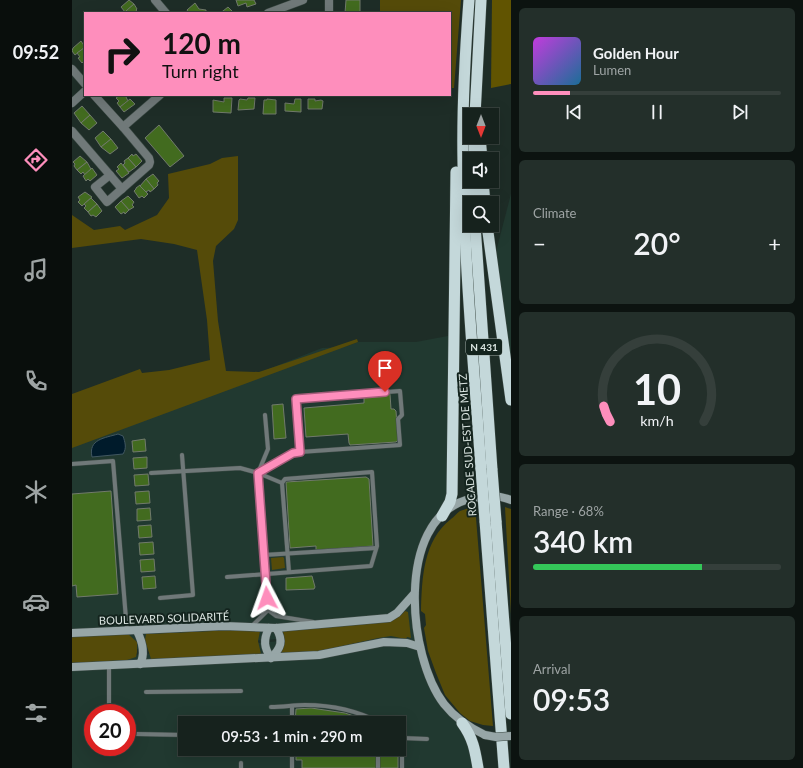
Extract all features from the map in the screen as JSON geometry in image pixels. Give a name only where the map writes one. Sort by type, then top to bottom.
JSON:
[{"type":"highway","name":"ROCADE SUD-EST DE METZ","points":[[469,0],[464,56],[464,218],[491,521],[511,714]]},
{"type":"highway","points":[[475,108],[481,0]]},
{"type":"highway","points":[[442,516],[450,502],[452,494],[457,123],[464,56]]},
{"type":"highway","points":[[476,73],[478,108]]},
{"type":"highway","name":"ROCADE SUD-EST DE METZ","points":[[475,232],[487,470]]},
{"type":"highway","points":[[488,232],[511,400]]},
{"type":"highway","name":"ROCADE SUD-EST DE METZ","points":[[491,521],[504,768]]},
{"type":"highway","points":[[462,723],[470,734],[478,768]]},
{"type":"main road","points":[[511,500],[496,496],[482,496],[461,502],[452,507],[442,516],[434,525],[423,546],[414,594],[420,647],[428,672],[443,702],[462,723],[485,734],[496,737],[511,736]]},
{"type":"main road","name":"BOULEVARD SOLIDARITÉ","points":[[72,633],[224,626],[272,628],[389,618],[397,613],[414,594]]},
{"type":"main road","points":[[272,628],[280,634],[278,652],[272,658],[265,646],[265,636],[272,628]]},
{"type":"main road","points":[[137,631],[141,638],[143,649],[140,664]]},
{"type":"main road","points":[[72,667],[272,658],[325,654],[384,642],[407,643],[420,647]]},
{"type":"street","points":[[155,0],[165,12]]},
{"type":"street","points":[[271,12],[303,0]]},
{"type":"street","points":[[329,12],[330,0]]},
{"type":"street","points":[[72,69],[84,83]]},
{"type":"street","points":[[72,102],[84,92]]},
{"type":"street","points":[[95,96],[149,158],[150,162],[149,165],[107,202],[95,187],[110,175]]},
{"type":"street","points":[[123,127],[159,96]]},
{"type":"street","points":[[72,131],[122,189]]},
{"type":"lane","points":[[258,473],[293,453],[400,446],[398,419],[402,415],[400,391],[296,399],[300,452]]},
{"type":"lane","points":[[251,627],[268,610],[258,473],[268,449],[265,415]]},
{"type":"lane","points":[[160,598],[193,595],[182,455]]},
{"type":"lane","points":[[72,464],[113,461],[127,631]]},
{"type":"lane","points":[[151,473],[240,468],[258,473],[282,483]]},
{"type":"lane","points":[[227,577],[371,566],[376,548],[372,472],[285,479],[282,483],[289,572]]},
{"type":"lane","points":[[264,555],[376,548]]},
{"type":"lane","points":[[268,610],[276,616],[286,619],[326,624]]},
{"type":"lane","points":[[109,666],[109,704]]},
{"type":"lane","points":[[146,692],[241,691]]},
{"type":"lane","points":[[271,707],[314,705],[344,709],[362,716]]},
{"type":"lane","points":[[292,706],[292,716]]},
{"type":"lane","points":[[136,734],[178,735]]},
{"type":"lane","points":[[406,738],[427,738]]},
{"type":"lane","points":[[292,756],[292,768]]},
{"type":"lane","points":[[378,756],[378,768]]},
{"type":"lane","points":[[402,756],[402,768]]},
{"type":"lane","points":[[241,763],[241,768]]},
{"type":"shaded area","points":[[380,0],[461,0],[454,88],[451,88],[451,12],[380,12]]},
{"type":"shaded area","points":[[492,0],[511,0],[511,84],[491,88]]},
{"type":"shaded area","points":[[238,156],[238,220],[234,229],[216,246],[213,261],[218,321],[226,371],[259,372],[357,339],[358,342],[72,448],[72,394],[140,369],[142,373],[169,370],[210,360],[207,320],[197,250],[174,244],[141,239],[72,248],[72,215],[94,230],[120,226],[125,230],[157,215],[169,198],[168,174],[210,164],[222,158]]},
{"type":"shaded area","points":[[511,194],[511,400],[492,267]]},
{"type":"shaded area","points":[[453,335],[452,494],[420,557],[417,627],[435,688],[462,723],[478,768],[72,768],[72,661],[385,631],[72,654],[72,446],[322,348],[344,347],[358,342],[416,342]]},
{"type":"shaded area","points":[[475,506],[493,726],[470,721],[460,713],[445,695],[428,651],[424,628],[426,625],[425,614],[421,611],[422,586],[429,549],[442,528],[459,512]]},
{"type":"shaded area","points":[[505,507],[511,509],[511,614]]},
{"type":"shaded area","points":[[283,557],[285,568],[272,570],[271,558]]},
{"type":"shaded area","points":[[405,611],[408,612],[411,638],[407,637],[406,639],[391,636],[320,651],[281,653],[284,641],[283,631],[400,616]]},
{"type":"shaded area","points":[[236,630],[260,631],[258,641],[261,654],[151,659],[145,640],[146,634]]},
{"type":"shaded area","points":[[128,634],[137,642],[136,657],[127,660],[72,663],[72,637]]},
{"type":"water","points":[[118,434],[123,436],[124,440],[125,447],[123,454],[92,457],[91,451],[95,443],[103,438]]},
{"type":"building","points":[[129,0],[134,4],[125,12],[121,7]]},
{"type":"building","points":[[236,0],[254,0],[256,4],[247,7],[246,3],[238,6]]},
{"type":"building","points":[[346,0],[360,0],[360,12],[345,12]]},
{"type":"building","points":[[195,3],[199,9],[206,10],[206,12],[188,12],[187,10]]},
{"type":"building","points":[[134,4],[137,12],[127,12],[126,11]]},
{"type":"building","points":[[228,7],[233,12],[222,12]]},
{"type":"building","points":[[81,41],[84,46],[84,48],[75,55],[72,51],[73,48]]},
{"type":"building","points":[[84,48],[84,61],[82,63],[78,58],[80,57],[77,53]]},
{"type":"building","points":[[119,96],[126,96],[128,101],[120,107],[117,103],[119,101],[116,98]]},
{"type":"building","points":[[224,98],[232,98],[231,113],[213,112],[213,100],[224,102]]},
{"type":"building","points":[[248,98],[255,98],[254,109],[238,110],[239,100],[247,100]]},
{"type":"building","points":[[130,99],[135,104],[124,112],[120,107]]},
{"type":"building","points":[[295,99],[301,99],[301,112],[285,111],[285,103],[294,104]]},
{"type":"building","points":[[308,99],[323,101],[322,109],[308,109]]},
{"type":"building","points":[[264,100],[276,100],[276,114],[263,114]]},
{"type":"building","points":[[82,106],[90,115],[81,123],[74,113]]},
{"type":"building","points":[[90,115],[97,123],[89,130],[81,123]]},
{"type":"building","points":[[159,125],[184,156],[170,167],[145,138]]},
{"type":"building","points":[[103,131],[111,139],[101,147],[95,138]]},
{"type":"building","points":[[111,139],[118,148],[110,154],[101,147]]},
{"type":"building","points":[[132,154],[133,156],[136,154],[142,161],[136,167],[128,158]]},
{"type":"building","points":[[80,156],[87,162],[77,170],[73,162]]},
{"type":"building","points":[[128,158],[136,167],[129,172],[123,165],[125,163],[124,161]]},
{"type":"building","points":[[87,162],[91,169],[85,175],[83,172],[81,174],[77,170]]},
{"type":"building","points":[[121,163],[129,173],[122,178],[116,171],[119,169],[117,167]]},
{"type":"building","points":[[92,168],[97,175],[90,181],[88,179],[86,181],[83,176]]},
{"type":"building","points":[[153,174],[159,181],[157,183],[158,185],[154,189],[146,179]]},
{"type":"building","points":[[146,179],[154,189],[150,192],[149,190],[146,192],[140,186]]},
{"type":"building","points":[[140,186],[148,194],[144,198],[142,196],[139,198],[134,191]]},
{"type":"building","points":[[85,192],[92,197],[82,206],[78,202],[80,200],[78,197]]},
{"type":"building","points":[[128,196],[134,202],[132,205],[134,207],[129,210],[121,201]]},
{"type":"building","points":[[91,198],[97,204],[88,212],[84,208],[86,206],[84,204]]},
{"type":"building","points":[[121,201],[129,210],[125,214],[124,212],[121,214],[115,207]]},
{"type":"building","points":[[97,204],[102,211],[96,217],[93,215],[91,216],[88,212]]},
{"type":"building","points":[[390,394],[391,409],[396,411],[398,440],[396,442],[350,445],[348,434],[306,437],[304,408],[364,403],[364,396]]},
{"type":"building","points":[[283,404],[286,438],[274,439],[272,405]]},
{"type":"building","points":[[145,439],[146,451],[133,452],[132,441]]},
{"type":"building","points":[[147,457],[147,468],[134,469],[133,458]]},
{"type":"building","points":[[148,474],[149,485],[135,486],[134,475]]},
{"type":"building","points":[[366,477],[369,479],[373,546],[316,550],[316,546],[290,548],[286,482]]},
{"type":"building","points":[[111,491],[118,594],[77,597],[76,585],[72,586],[72,494]]},
{"type":"building","points":[[149,491],[150,503],[136,504],[135,492]]},
{"type":"building","points":[[150,508],[151,520],[137,521],[137,509]]},
{"type":"building","points":[[151,525],[152,537],[139,538],[138,526]]},
{"type":"building","points":[[153,542],[154,554],[140,555],[139,543]]},
{"type":"building","points":[[154,559],[155,571],[141,572],[140,560]]},
{"type":"building","points":[[155,576],[156,588],[143,589],[142,577]]},
{"type":"building","points":[[312,576],[315,587],[314,589],[286,590],[286,578]]},
{"type":"building","points":[[311,708],[345,713],[354,716],[296,716],[296,709]]},
{"type":"building","points":[[296,756],[398,756],[398,768],[302,768],[302,760],[296,760]]},
{"type":"route","points":[[267,598],[258,473],[293,453],[300,452],[296,399],[385,392]]}]
